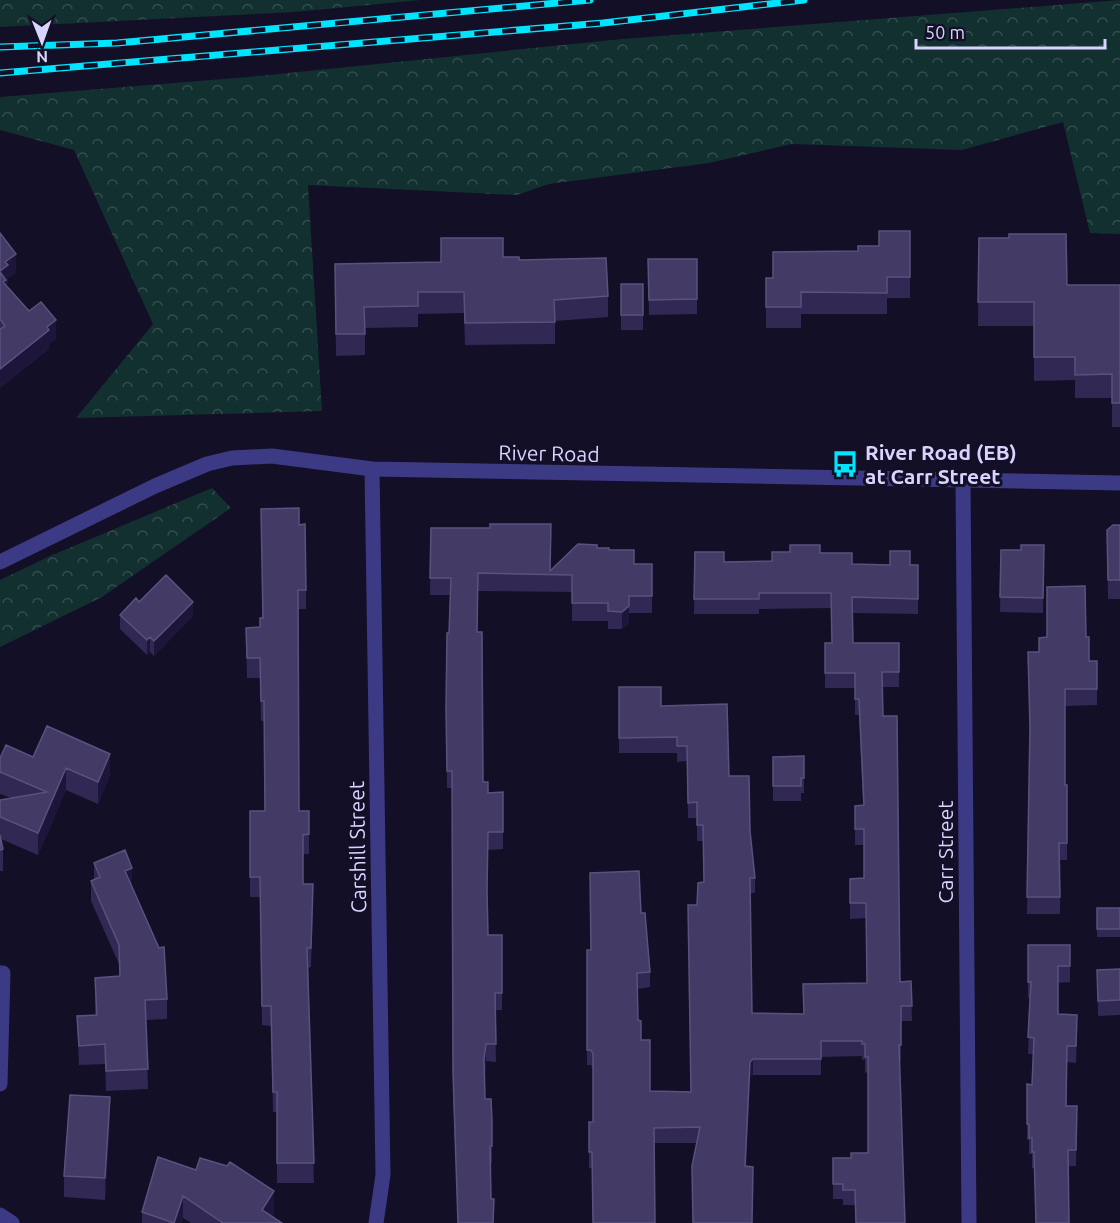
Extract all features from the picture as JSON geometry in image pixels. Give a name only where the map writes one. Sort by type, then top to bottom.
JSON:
[{"type":"street","name":"River Road","points":[[0,562],[155,486],[207,464],[232,458],[272,456],[372,469],[1120,483]]},
{"type":"street","name":"Carshill Street","points":[[372,469],[383,1175],[376,1223]]},
{"type":"street","name":"Carr Street","points":[[963,480],[969,1223]]},
{"type":"street","points":[[0,973],[3,973],[0,1084]]},
{"type":"street","points":[[0,1215],[12,1223]]},
{"type":"green space","points":[[0,0],[421,0],[294,12],[0,27]]},
{"type":"green space","points":[[1120,0],[1120,234],[1090,233],[1063,122],[962,150],[792,144],[709,163],[549,184],[517,195],[308,185],[322,411],[76,418],[153,324],[74,150],[0,130],[0,97],[248,77],[622,39]]},
{"type":"green space","points":[[212,488],[231,508],[102,597],[0,647],[0,580],[50,556]]},
{"type":"building","points":[[879,231],[910,231],[910,277],[887,277],[887,293],[801,292],[801,307],[766,307],[766,278],[773,278],[773,252],[858,251],[858,246],[879,246]]},
{"type":"building","points":[[0,233],[16,254],[5,262],[8,265],[0,271]]},
{"type":"building","points":[[1009,234],[1066,234],[1067,285],[1120,285],[1120,403],[1112,403],[1112,374],[1075,375],[1075,357],[1034,357],[1034,302],[978,302],[979,238],[1009,238]]},
{"type":"building","points":[[441,238],[503,238],[503,257],[519,257],[519,260],[606,258],[608,296],[554,300],[555,322],[465,323],[464,292],[418,292],[418,306],[364,307],[365,334],[336,334],[335,264],[441,262]]},
{"type":"building","points":[[648,259],[697,259],[697,299],[649,300]]},
{"type":"building","points":[[0,272],[6,280],[3,282],[29,311],[41,302],[56,320],[47,327],[49,330],[0,369],[0,329],[5,326],[0,319]]},
{"type":"building","points":[[621,284],[643,284],[643,315],[621,315]]},
{"type":"building","points":[[299,508],[299,525],[305,524],[306,590],[298,590],[299,811],[309,811],[309,834],[303,835],[303,884],[313,884],[311,948],[307,948],[314,1163],[277,1163],[277,1092],[273,1092],[271,1006],[262,1006],[260,877],[250,877],[250,811],[265,811],[264,701],[261,701],[260,658],[247,658],[246,628],[260,627],[260,618],[263,618],[261,509]]},
{"type":"building","points":[[490,524],[551,524],[550,571],[578,544],[597,545],[597,548],[609,548],[609,550],[634,550],[634,564],[652,564],[652,596],[629,596],[629,606],[622,612],[608,611],[608,603],[572,603],[572,575],[478,573],[477,632],[482,632],[483,782],[488,782],[488,793],[503,792],[503,832],[488,832],[487,890],[488,935],[502,935],[502,993],[495,993],[496,1044],[486,1044],[484,1060],[485,1099],[491,1099],[493,1223],[458,1223],[453,1073],[452,771],[447,771],[446,709],[447,633],[449,633],[451,578],[430,578],[431,528],[490,528]]},
{"type":"building","points":[[1113,525],[1120,525],[1120,580],[1108,580],[1107,530]]},
{"type":"building","points":[[790,545],[820,545],[820,553],[852,553],[852,564],[890,565],[890,551],[910,551],[910,565],[918,565],[918,599],[852,597],[853,643],[899,643],[899,672],[882,672],[883,716],[897,716],[900,982],[911,981],[912,1006],[901,1006],[901,1045],[899,1045],[905,1223],[856,1223],[855,1190],[843,1190],[843,1184],[833,1184],[833,1158],[851,1158],[851,1153],[868,1153],[868,1057],[865,1057],[865,1044],[862,1044],[862,1041],[821,1041],[821,1059],[753,1059],[750,1062],[745,1166],[753,1167],[752,1223],[693,1223],[692,1166],[700,1127],[654,1128],[655,1223],[593,1223],[592,1152],[589,1152],[589,1122],[593,1122],[593,1054],[591,1050],[587,1050],[587,950],[591,950],[590,873],[639,871],[641,913],[645,913],[650,972],[637,973],[638,1020],[641,1021],[641,1040],[650,1040],[650,1091],[691,1092],[688,905],[697,905],[698,883],[704,882],[703,825],[697,825],[697,802],[688,803],[687,746],[677,746],[677,737],[619,738],[619,687],[661,687],[661,706],[727,704],[729,776],[749,776],[750,831],[755,878],[750,878],[752,1013],[804,1014],[803,984],[867,983],[866,903],[850,903],[850,879],[864,878],[864,829],[855,829],[855,806],[864,805],[859,699],[855,699],[855,673],[825,673],[825,643],[832,643],[831,593],[759,593],[759,599],[694,599],[695,552],[724,552],[724,562],[772,561],[772,552],[790,552]]},
{"type":"building","points":[[1021,545],[1044,545],[1043,598],[1000,597],[1001,550],[1021,550]]},
{"type":"building","points":[[166,575],[193,602],[154,641],[150,637],[147,640],[120,615],[136,598],[139,602]]},
{"type":"building","points":[[1085,586],[1086,637],[1089,637],[1089,661],[1097,661],[1097,689],[1065,689],[1067,843],[1059,843],[1060,897],[1027,897],[1030,727],[1028,652],[1039,652],[1039,638],[1047,637],[1047,587]]},
{"type":"building","points":[[47,726],[110,754],[98,782],[66,768],[38,833],[0,817],[0,800],[47,792],[0,772],[0,758],[6,745],[33,757]]},
{"type":"building","points":[[804,756],[804,778],[801,778],[801,786],[773,786],[773,757]]},
{"type":"building","points":[[125,850],[132,868],[125,871],[159,948],[164,947],[167,999],[145,1000],[148,1069],[106,1071],[105,1044],[79,1046],[77,1016],[97,1015],[95,978],[120,976],[119,945],[91,881],[100,877],[94,863]]},
{"type":"building","points":[[1097,908],[1120,908],[1120,929],[1097,929]]},
{"type":"building","points":[[1028,945],[1070,945],[1070,966],[1058,966],[1058,1014],[1077,1015],[1076,1046],[1067,1046],[1066,1106],[1077,1106],[1076,1150],[1068,1150],[1069,1223],[1036,1223],[1034,1152],[1032,1152],[1032,1138],[1029,1138],[1029,1124],[1027,1124],[1027,1084],[1032,1085],[1034,1038],[1028,1037],[1031,982],[1028,982]]},
{"type":"building","points":[[1120,969],[1120,1000],[1098,1001],[1097,970]]},
{"type":"building","points":[[70,1095],[110,1097],[105,1178],[64,1176]]},
{"type":"building","points":[[158,1157],[196,1170],[200,1158],[227,1166],[230,1162],[274,1191],[262,1210],[282,1223],[223,1223],[183,1196],[174,1223],[142,1212]]},
{"type":"railway","points":[[0,47],[117,43],[590,0]]},
{"type":"railway","points":[[0,73],[603,23],[804,0]]},
{"type":"place","name":"River Road (EB) at Carr Street","points":[[845,464]]}]
